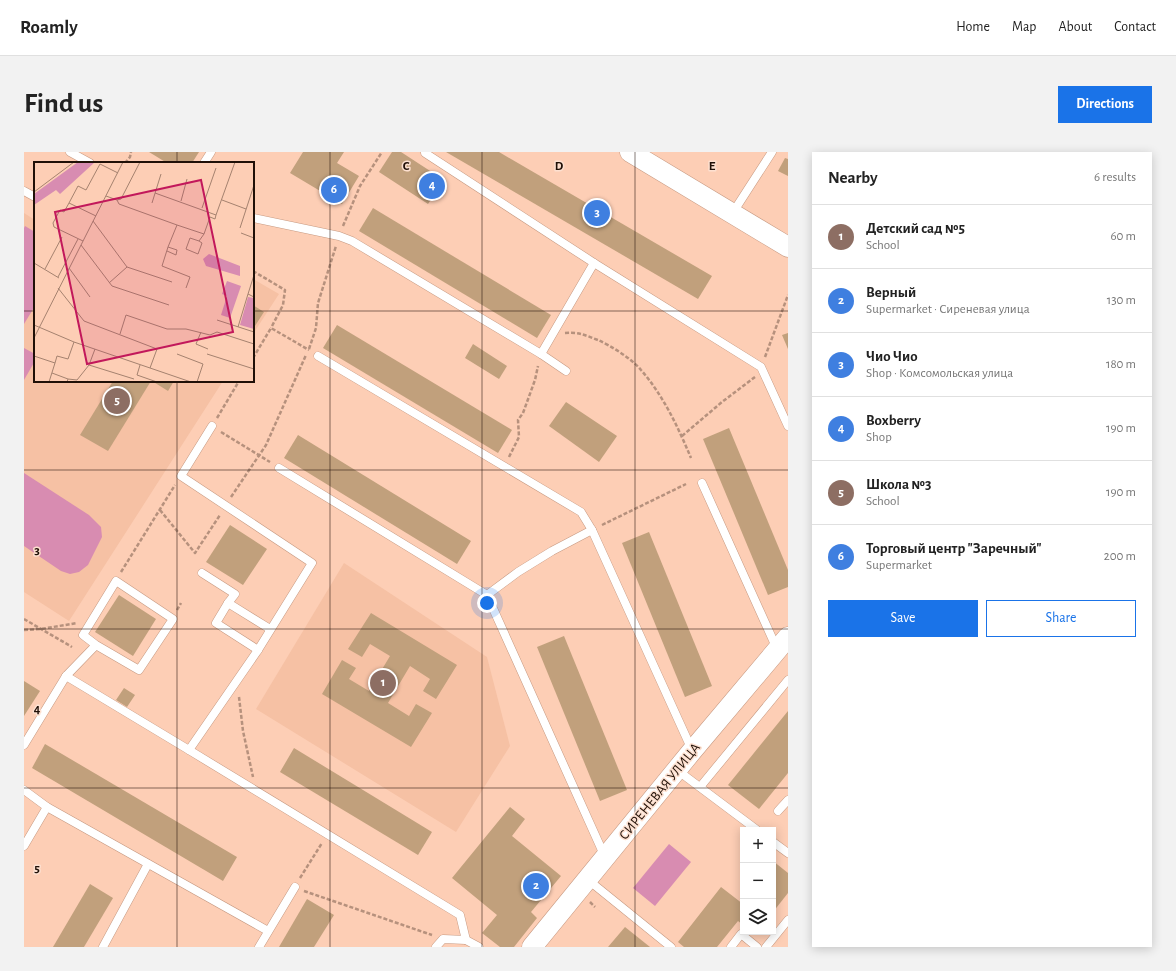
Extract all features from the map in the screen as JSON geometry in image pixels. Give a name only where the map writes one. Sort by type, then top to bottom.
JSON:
[{"type":"street","points":[[630,152],[788,247]]},
{"type":"street","name":"СИРЕНЕВАЯ УЛИЦА","points":[[532,947],[692,751],[783,643]]},
{"type":"lane","points":[[70,152],[88,162]]},
{"type":"lane","points":[[205,162],[211,152]]},
{"type":"lane","points":[[425,152],[594,263],[761,367],[788,426]]},
{"type":"lane","points":[[732,214],[772,152]]},
{"type":"lane","points":[[24,190],[34,196]]},
{"type":"lane","points":[[254,218],[339,236],[352,241],[541,354],[566,371]]},
{"type":"lane","points":[[541,354],[594,263]]},
{"type":"lane","points":[[318,356],[581,512],[592,530],[692,751]]},
{"type":"lane","points":[[189,750],[258,650],[312,563],[181,476],[212,426]]},
{"type":"lane","points":[[278,468],[487,595],[605,857]]},
{"type":"lane","points":[[702,484],[783,643]]},
{"type":"lane","points":[[487,595],[518,572],[552,551],[592,530]]},
{"type":"lane","points":[[202,573],[235,594],[216,623],[258,650]]},
{"type":"lane","points":[[116,581],[172,619],[140,670],[96,645],[83,635],[116,581]]},
{"type":"lane","points":[[228,603],[270,629]]},
{"type":"lane","points":[[24,745],[66,676],[96,645]]},
{"type":"lane","points":[[66,676],[460,915],[466,940]]},
{"type":"lane","points":[[700,787],[788,680]]},
{"type":"lane","points":[[677,770],[753,827]]},
{"type":"lane","points":[[24,790],[47,807],[268,931]]},
{"type":"lane","points":[[778,811],[788,800]]},
{"type":"lane","points":[[24,846],[47,807]]},
{"type":"lane","points":[[776,844],[788,854]]},
{"type":"lane","points":[[103,947],[148,864]]},
{"type":"lane","points":[[587,879],[670,947]]},
{"type":"lane","points":[[259,947],[295,887]]},
{"type":"lane","points":[[766,947],[788,920]]},
{"type":"lane","points":[[730,947],[741,934],[756,947]]},
{"type":"lane","points":[[436,947],[443,939],[466,940],[479,947]]},
{"type":"path","points":[[126,162],[130,157],[131,152]]},
{"type":"path","points":[[360,186],[382,152]]},
{"type":"path","points":[[160,510],[195,553],[266,445],[309,350],[316,328],[318,303],[330,264]]},
{"type":"path","points":[[254,272],[285,290],[283,305],[254,356]]},
{"type":"path","points":[[682,436],[722,402],[758,375],[788,296]]},
{"type":"path","points":[[271,328],[309,350]]},
{"type":"path","points":[[548,342],[560,333],[579,332],[611,346],[640,369],[664,402],[682,436],[691,458]]},
{"type":"path","points":[[505,467],[519,437],[518,420],[523,413],[535,380]]},
{"type":"path","points":[[238,382],[212,426],[278,468]]},
{"type":"path","points":[[116,581],[181,476]]},
{"type":"path","points":[[592,530],[686,484]]},
{"type":"path","points":[[24,619],[72,647]]},
{"type":"path","points":[[24,630],[41,629],[92,620]]},
{"type":"path","points":[[238,694],[243,732],[258,792]]},
{"type":"path","points":[[304,872],[322,843]]},
{"type":"path","points":[[295,887],[443,939]]},
{"type":"shaded area","points":[[24,213],[34,219],[34,382],[222,382],[69,621],[24,592]]},
{"type":"shaded area","points":[[25,226],[34,231],[34,308],[24,324]]},
{"type":"shaded area","points":[[254,280],[279,294],[254,332]]},
{"type":"shaded area","points":[[24,348],[34,353],[34,363],[24,380]]},
{"type":"shaded area","points":[[24,473],[89,515],[101,527],[102,537],[88,565],[79,572],[70,574],[61,571],[24,546]]},
{"type":"shaded area","points":[[344,563],[487,657],[510,746],[456,832],[256,709]]},
{"type":"shaded area","points":[[669,844],[691,862],[655,906],[633,888]]},
{"type":"building","points":[[149,152],[199,152],[193,162],[165,162]]},
{"type":"building","points":[[303,152],[344,152],[337,163],[359,176],[342,204],[290,173]]},
{"type":"building","points":[[392,152],[401,152],[444,180],[428,204],[379,172]]},
{"type":"building","points":[[446,152],[499,152],[712,276],[698,299]]},
{"type":"building","points":[[785,158],[788,159],[788,176],[778,171]]},
{"type":"building","points":[[373,208],[551,315],[537,338],[359,231]]},
{"type":"building","points":[[254,306],[264,312],[254,327]]},
{"type":"building","points":[[337,325],[512,430],[498,453],[323,348]]},
{"type":"building","points":[[788,333],[788,349],[782,335]]},
{"type":"building","points":[[473,344],[507,366],[499,379],[465,358]]},
{"type":"building","points":[[112,382],[150,382],[108,451],[80,435]]},
{"type":"building","points":[[154,382],[173,382],[168,391]]},
{"type":"building","points":[[566,402],[617,436],[599,462],[549,426]]},
{"type":"building","points":[[729,428],[788,570],[788,587],[768,595],[703,439]]},
{"type":"building","points":[[298,435],[471,541],[457,564],[284,458]]},
{"type":"building","points":[[230,525],[267,549],[243,585],[206,562]]},
{"type":"building","points":[[649,532],[712,686],[685,697],[622,543]]},
{"type":"building","points":[[119,595],[156,619],[133,656],[95,632]]},
{"type":"building","points":[[371,613],[457,665],[436,699],[423,691],[430,679],[410,666],[388,703],[409,716],[416,704],[432,713],[411,747],[322,694],[342,660],[356,668],[349,679],[369,691],[390,656],[370,644],[362,657],[348,649]]},
{"type":"building","points":[[564,636],[627,790],[600,801],[537,647]]},
{"type":"building","points":[[24,681],[40,691],[24,716]]},
{"type":"building","points":[[124,688],[135,695],[127,707],[116,700]]},
{"type":"building","points":[[788,711],[788,773],[759,809],[728,785]]},
{"type":"building","points":[[45,744],[237,857],[223,881],[32,768]]},
{"type":"building","points":[[294,748],[432,832],[418,855],[280,772]]},
{"type":"building","points":[[510,807],[525,819],[512,836],[561,876],[531,912],[537,918],[514,947],[500,947],[482,933],[497,915],[452,878]]},
{"type":"building","points":[[776,863],[788,873],[788,893],[776,908]]},
{"type":"building","points":[[90,884],[113,898],[84,947],[53,947]]},
{"type":"building","points":[[721,887],[740,902],[740,923],[738,921],[717,947],[684,947],[678,942]]},
{"type":"building","points":[[307,899],[334,915],[314,947],[279,947]]},
{"type":"building","points":[[625,927],[650,947],[608,947]]},
{"type":"place","name":"Boxberry","points":[[432,186]]},
{"type":"place","name":"Торговый центр \"Заречный\"","points":[[334,190]]},
{"type":"place","name":"Чио Чио","points":[[597,213]]},
{"type":"place","name":"Школа №3","points":[[117,401]]},
{"type":"place","name":"Детский сад №5","points":[[383,683]]},
{"type":"place","name":"Верный","points":[[536,886]]}]
